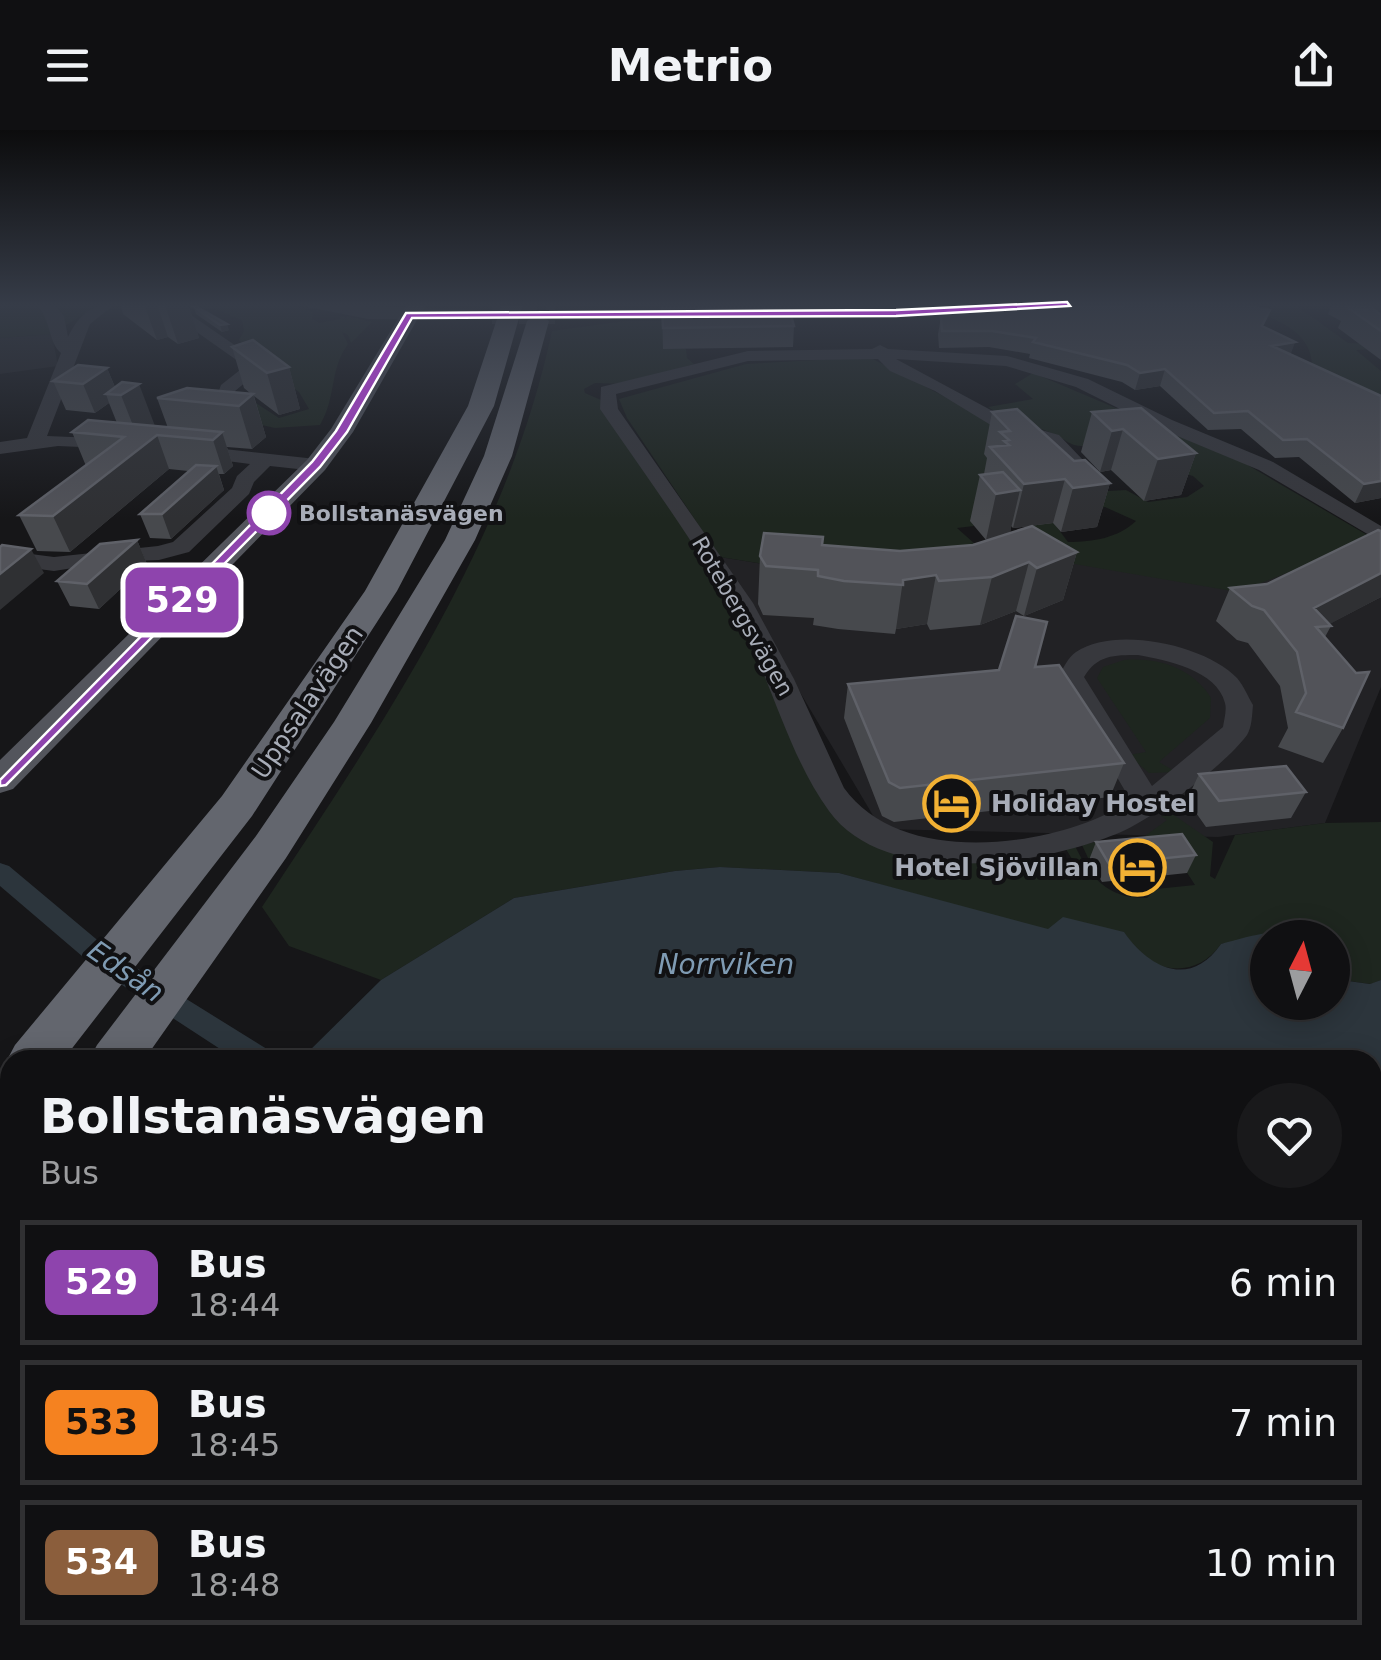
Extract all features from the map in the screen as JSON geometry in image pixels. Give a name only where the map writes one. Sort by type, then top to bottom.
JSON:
[{"type":"highway","name":"Uppsalavägen","points":[[42,1050],[237,806],[382,591],[481,406],[488,375]]},
{"type":"highway","name":"Uppsalavägen","points":[[124,1050],[196,954],[352,723],[460,540],[504,440],[526,375]]},
{"type":"main road","points":[[0,780],[316,465],[374,375]]},
{"type":"street","points":[[37,436],[60,375]]},
{"type":"street","points":[[184,426],[217,416],[226,388],[243,375]]},
{"type":"street","name":"Rotebergsvägen","points":[[668,375],[608,392],[606,403],[734,591],[786,688],[834,794],[856,822],[879,836],[904,844],[983,852],[1040,846],[1099,830],[1126,818],[1236,730],[1242,719],[1239,705],[1224,681],[1190,658],[1149,648],[1094,652],[1073,667],[1072,677],[1146,801]]},
{"type":"street","points":[[910,375],[966,400],[1008,426],[1047,436],[1066,451]]},
{"type":"street","name":"Rotebergsvägen","points":[[1063,375],[1284,475],[1381,535]]},
{"type":"street","points":[[0,448],[37,436],[316,465]]},
{"type":"street","points":[[0,557],[54,564],[159,553],[181,547],[242,490],[244,480],[266,459]]},
{"type":"shaded area","points":[[275,375],[335,375],[320,425],[275,428],[249,422],[248,398],[279,418],[309,409],[299,392]]},
{"type":"shaded area","points":[[540,375],[654,375],[624,384],[595,383],[584,389],[601,400],[739,616],[838,816],[975,859],[986,872],[1072,859],[1064,846],[1075,846],[1102,884],[1122,895],[1147,898],[1156,889],[1195,885],[1173,851],[1089,860],[1082,845],[1099,841],[1110,851],[1141,839],[1167,820],[1161,816],[1168,811],[1213,842],[1210,876],[1215,879],[1235,835],[1325,823],[1381,822],[1381,980],[1371,984],[1350,981],[1350,920],[1250,920],[1250,938],[1221,944],[1194,966],[1173,968],[839,873],[720,867],[514,898],[381,980],[289,946],[262,907],[394,702],[471,560],[504,486]]},
{"type":"shaded area","points":[[705,375],[904,375],[1004,428],[971,521],[974,526],[957,528],[975,544],[1028,534],[1034,527],[1026,515],[1053,522],[1068,542],[1105,538],[1136,521],[1105,507],[1091,510],[1090,492],[1126,490],[1148,502],[1187,497],[1204,486],[1193,476],[1071,444],[988,407],[1033,399],[1015,384],[1029,375],[1039,375],[1239,460],[1374,539],[1238,592],[1022,555],[852,578],[720,557],[627,418],[619,399]]},
{"type":"shaded area","points":[[1321,375],[1381,375],[1381,405]]},
{"type":"shaded area","points":[[1374,539],[1381,544],[1381,687],[1325,823],[1218,837],[881,829],[720,557],[852,578]]},
{"type":"shaded area","points":[[1124,660],[1149,660],[1174,667],[1195,679],[1211,698],[1210,718],[1159,762],[1176,772],[1149,773],[1128,755],[1146,752],[1097,678],[1103,667]]},
{"type":"water","name":"Norrviken","points":[[720,867],[839,873],[1048,929],[1063,917],[1124,932],[1145,955],[1170,968],[1196,966],[1221,944],[1250,937],[1250,1020],[1350,1020],[1350,981],[1370,984],[1381,980],[1381,1050],[310,1050],[381,980],[514,898]]},
{"type":"building","points":[[62,375],[96,375],[83,384],[53,381]]},
{"type":"building","points":[[1172,375],[1336,375],[1381,396],[1381,481],[1364,484],[1307,439],[1283,440],[1248,411],[1214,413]]},
{"type":"building","points":[[122,382],[139,384],[121,395],[106,394]]},
{"type":"building","points":[[187,388],[253,394],[239,406],[157,398]]},
{"type":"building","points":[[1141,408],[1196,453],[1158,459],[1123,429],[1112,431],[1092,412]]},
{"type":"building","points":[[1017,409],[1074,461],[1085,460],[1110,483],[1073,488],[1065,479],[1024,484],[990,447],[1009,445],[1000,432],[1010,431],[992,412]]},
{"type":"building","points":[[88,420],[222,432],[213,440],[157,435],[53,516],[19,515],[124,437],[72,432]]},
{"type":"building","points":[[196,465],[216,466],[162,514],[140,514]]},
{"type":"building","points":[[1003,472],[1020,490],[996,494],[980,475]]},
{"type":"building","points":[[1032,526],[1077,552],[1037,568],[1029,562],[992,577],[939,581],[936,575],[903,580],[903,585],[844,581],[818,576],[818,570],[766,566],[760,556],[764,533],[823,537],[822,545],[900,551],[973,545]]},
{"type":"building","points":[[1378,530],[1381,573],[1314,608],[1331,626],[1316,627],[1356,673],[1369,672],[1343,728],[1296,712],[1306,693],[1297,652],[1264,610],[1252,606],[1230,588],[1267,584]]},
{"type":"building","points":[[137,540],[87,584],[57,581],[100,544]]},
{"type":"building","points":[[2,545],[31,549],[0,574]]},
{"type":"building","points":[[1016,616],[1047,622],[1035,667],[1059,665],[1124,763],[900,788],[889,782],[848,684],[999,670]]},
{"type":"building","points":[[1286,766],[1306,792],[1219,801],[1199,774]]},
{"type":"building","points":[[1182,834],[1196,855],[1109,864],[1096,842]]},
{"type":"waterway","name":"Edsån","points":[[0,872],[105,961],[244,1050]]},
{"type":"bus line","name":"529","points":[[0,780],[298,485],[341,432],[372,375]]},
{"type":"place","name":"Bollstanäsvägen","points":[[269,513]]},
{"type":"place","name":"Holiday Hostel","points":[[952,803]]},
{"type":"place","name":"Hotel Sjövillan","points":[[1138,867]]}]
